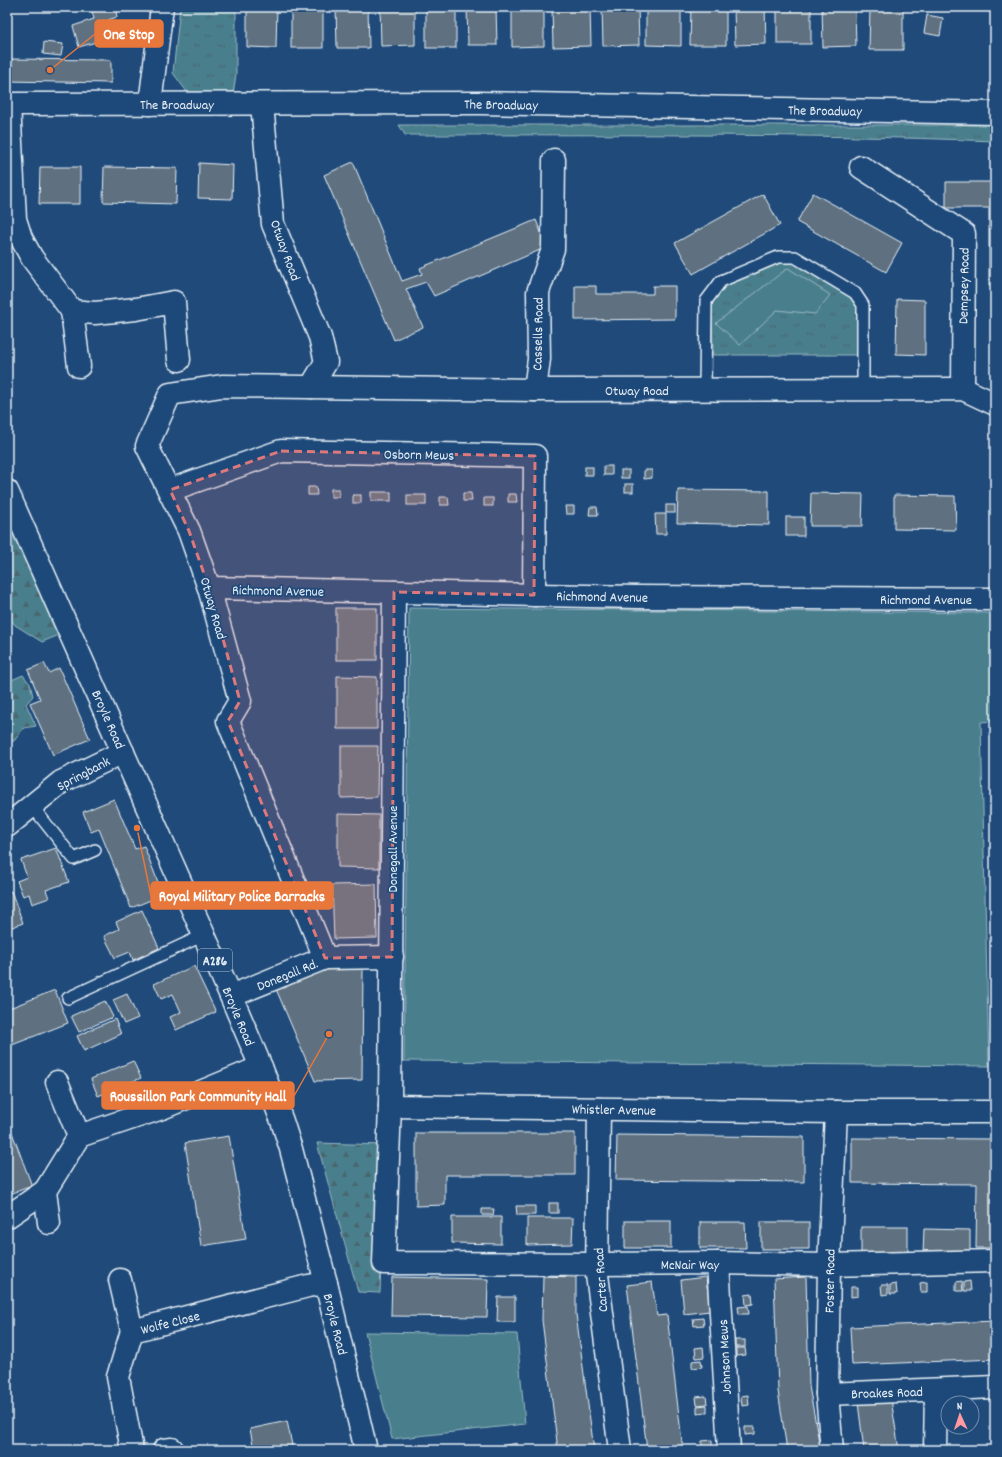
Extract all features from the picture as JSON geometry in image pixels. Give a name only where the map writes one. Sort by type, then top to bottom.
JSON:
[{"type":"street","points":[[150,104],[162,7]]},
{"type":"street","name":"The Broadway","points":[[8,104],[480,103],[995,113]]},
{"type":"street","points":[[8,104],[15,219],[21,238],[32,258],[72,311],[80,366]]},
{"type":"street","name":"Otway Road","points":[[262,104],[273,224],[320,337],[326,362],[311,387]]},
{"type":"street","name":"Cassells Road","points":[[535,390],[539,359],[538,292],[553,249],[554,160]]},
{"type":"street","name":"Dempsey Road","points":[[861,167],[964,234],[964,389]]},
{"type":"street","points":[[72,311],[95,313],[136,309],[174,302],[179,360]]},
{"type":"street","name":"Otway Road","points":[[325,958],[228,720],[240,701],[209,588],[189,531],[170,490],[146,446],[170,394],[222,386],[535,390],[964,389]]},
{"type":"street","points":[[964,389],[995,404]]},
{"type":"street","name":"Osborn Mews","points":[[170,490],[281,451],[535,456],[534,595]]},
{"type":"street","name":"Broyle Road","points":[[7,491],[204,934],[261,1067],[291,1149],[326,1283],[366,1450]]},
{"type":"street","name":"Richmond Avenue","points":[[209,588],[534,595],[995,599]]},
{"type":"street","name":"Donegall Avenue","points":[[390,1106],[394,592]]},
{"type":"street","name":"Springbank","points":[[7,826],[61,782],[123,752]]},
{"type":"street","name":"Donegall Rd.","points":[[231,996],[325,958],[392,957]]},
{"type":"street","points":[[7,1217],[45,1191],[79,1136],[162,1108],[261,1067]]},
{"type":"street","points":[[57,1082],[79,1136]]},
{"type":"street","name":"Whistler Avenue","points":[[390,1106],[836,1112],[995,1112]]},
{"type":"street","name":"McNair Way","points":[[390,1106],[384,1263],[718,1263],[829,1265],[995,1261]]},
{"type":"street","name":"Carter Road","points":[[598,1109],[597,1275],[620,1450]]},
{"type":"street","name":"Foster Road","points":[[832,1450],[827,1394],[829,1265],[836,1112]]},
{"type":"street","points":[[45,1191],[49,1223]]},
{"type":"street","name":"Johnson Mews","points":[[718,1263],[730,1450]]},
{"type":"street","points":[[120,1280],[132,1331]]},
{"type":"street","name":"Wolfe Close","points":[[132,1450],[118,1377],[132,1331],[326,1283]]},
{"type":"street","name":"Broakes Road","points":[[827,1394],[936,1391],[995,1387]]},
{"type":"street","points":[[935,1450],[936,1391]]},
{"type":"street","points":[[164,1450],[172,1450]]},
{"type":"lane","points":[[705,390],[706,301],[721,281],[778,257],[795,257],[855,293],[863,305],[862,390]]},
{"type":"lane","points":[[32,806],[74,859],[95,850]]},
{"type":"lane","points":[[68,998],[204,934]]},
{"type":"highlighted area","points":[[281,451],[535,456],[534,595],[394,592],[392,957],[325,958],[228,721],[240,701],[209,588],[189,531],[170,490]]},
{"type":"green space","points":[[180,7],[236,7],[236,74],[233,95],[190,96],[173,73]]},
{"type":"green space","points":[[399,125],[995,125],[995,141],[921,138],[774,136],[405,135]]},
{"type":"green space","points":[[779,262],[794,262],[850,295],[858,307],[856,355],[713,355],[712,301],[723,285]]},
{"type":"green space","points":[[788,268],[830,295],[815,314],[777,310],[740,345],[716,323]]},
{"type":"green space","points":[[7,512],[62,634],[42,642],[15,625],[7,615]]},
{"type":"green space","points":[[409,608],[995,613],[995,721],[981,722],[989,1066],[404,1061]]},
{"type":"green space","points":[[23,675],[30,684],[33,696],[26,704],[36,726],[24,728],[14,741],[7,741],[7,682]]},
{"type":"green space","points":[[317,1143],[385,1145],[380,1293],[358,1292]]},
{"type":"green space","points":[[365,1332],[517,1334],[525,1424],[392,1439]]},
{"type":"building","points":[[91,7],[115,7],[117,17],[108,20],[113,37],[79,47],[73,26],[94,19]]},
{"type":"building","points":[[247,7],[277,7],[276,48],[247,47]]},
{"type":"building","points":[[291,7],[323,7],[323,48],[291,48]]},
{"type":"building","points":[[336,7],[368,7],[369,48],[337,48]]},
{"type":"building","points":[[380,7],[415,7],[415,45],[381,46]]},
{"type":"building","points":[[426,7],[456,7],[456,48],[426,48]]},
{"type":"building","points":[[467,7],[496,7],[497,45],[468,45]]},
{"type":"building","points":[[512,7],[544,7],[544,46],[512,47]]},
{"type":"building","points":[[552,7],[590,7],[591,46],[553,47]]},
{"type":"building","points":[[602,7],[638,7],[639,45],[603,46]]},
{"type":"building","points":[[646,7],[681,7],[681,46],[646,45]]},
{"type":"building","points":[[691,7],[726,7],[726,45],[690,45]]},
{"type":"building","points":[[734,7],[765,7],[766,44],[735,45]]},
{"type":"building","points":[[777,7],[811,7],[811,44],[777,44]]},
{"type":"building","points":[[822,7],[855,7],[856,46],[823,47]]},
{"type":"building","points":[[870,7],[903,7],[903,50],[869,50]]},
{"type":"building","points":[[927,15],[943,18],[940,36],[924,33]]},
{"type":"building","points":[[44,42],[63,44],[61,56],[43,54]]},
{"type":"building","points":[[7,59],[111,60],[111,83],[7,81]]},
{"type":"building","points":[[353,162],[402,281],[422,274],[420,268],[536,220],[547,247],[434,296],[426,282],[406,289],[423,327],[394,340],[324,175]]},
{"type":"building","points":[[199,163],[233,165],[232,199],[198,198]]},
{"type":"building","points":[[40,167],[80,167],[80,204],[39,204]]},
{"type":"building","points":[[104,167],[177,168],[176,204],[103,202]]},
{"type":"building","points":[[946,182],[995,182],[995,285],[989,285],[989,208],[946,208]]},
{"type":"building","points":[[813,193],[902,243],[886,272],[797,222]]},
{"type":"building","points":[[763,194],[780,225],[693,274],[675,243]]},
{"type":"building","points":[[575,286],[596,286],[596,294],[653,294],[653,286],[675,286],[675,319],[575,320]]},
{"type":"building","points":[[897,299],[925,300],[925,355],[896,354]]},
{"type":"building","points":[[604,466],[612,466],[612,475],[604,475]]},
{"type":"building","points":[[585,467],[593,467],[593,475],[585,475]]},
{"type":"building","points":[[621,470],[629,470],[629,478],[621,478]]},
{"type":"building","points":[[644,470],[652,470],[652,478],[644,479]]},
{"type":"building","points":[[625,484],[633,484],[633,492],[625,492]]},
{"type":"building","points":[[308,487],[316,487],[317,495],[308,495]]},
{"type":"building","points":[[331,489],[339,489],[339,497],[331,497]]},
{"type":"building","points":[[678,490],[769,491],[769,525],[677,523]]},
{"type":"building","points":[[371,492],[391,492],[391,501],[371,501]]},
{"type":"building","points":[[463,493],[471,493],[472,501],[463,501]]},
{"type":"building","points":[[811,493],[863,494],[862,526],[810,526]]},
{"type":"building","points":[[508,494],[516,494],[517,502],[508,502]]},
{"type":"building","points":[[353,495],[361,495],[361,503],[353,503]]},
{"type":"building","points":[[407,495],[426,495],[426,505],[407,505]]},
{"type":"building","points":[[894,495],[955,496],[956,530],[894,529]]},
{"type":"building","points":[[440,497],[448,497],[449,505],[440,505]]},
{"type":"building","points":[[484,498],[493,498],[493,506],[484,506]]},
{"type":"building","points":[[666,505],[675,505],[675,513],[666,513]]},
{"type":"building","points":[[565,506],[574,506],[574,514],[566,514]]},
{"type":"building","points":[[590,507],[597,507],[598,515],[589,515]]},
{"type":"building","points":[[655,514],[666,514],[666,534],[656,534]]},
{"type":"building","points":[[786,517],[804,517],[804,536],[786,536]]},
{"type":"building","points":[[336,608],[377,608],[377,660],[336,660]]},
{"type":"building","points":[[44,663],[49,673],[59,668],[90,739],[53,755],[30,703],[40,699],[28,670]]},
{"type":"building","points":[[337,676],[377,677],[377,729],[337,729]]},
{"type":"building","points":[[341,746],[378,746],[377,797],[341,798]]},
{"type":"building","points":[[114,799],[135,849],[144,846],[163,895],[131,908],[99,829],[91,832],[83,812]]},
{"type":"building","points":[[338,814],[379,815],[379,868],[338,867]]},
{"type":"building","points":[[56,848],[69,882],[46,890],[49,898],[32,904],[29,894],[23,896],[17,881],[27,877],[21,860]]},
{"type":"building","points":[[376,884],[377,938],[334,939],[332,885]]},
{"type":"building","points":[[11,891],[23,923],[7,929],[7,893]]},
{"type":"building","points":[[142,910],[159,948],[133,960],[130,952],[115,958],[104,936],[119,929],[116,922]]},
{"type":"building","points":[[335,965],[363,966],[362,1080],[315,1081],[276,989]]},
{"type":"building","points":[[194,966],[216,1012],[176,1030],[170,1017],[181,1012],[173,994],[161,999],[154,984]]},
{"type":"building","points":[[55,990],[68,1023],[7,1047],[7,1009]]},
{"type":"building","points":[[127,994],[138,1018],[124,1024],[113,1000]]},
{"type":"building","points":[[105,1001],[113,1017],[79,1032],[71,1016]]},
{"type":"building","points":[[115,1019],[121,1034],[84,1051],[77,1036]]},
{"type":"building","points":[[133,1061],[141,1078],[98,1096],[91,1079]]},
{"type":"building","points":[[7,1119],[32,1186],[7,1195]]},
{"type":"building","points":[[416,1133],[575,1133],[575,1175],[445,1175],[445,1205],[416,1206]]},
{"type":"building","points":[[617,1135],[804,1137],[804,1182],[616,1180]]},
{"type":"building","points":[[229,1136],[246,1239],[201,1246],[185,1143]]},
{"type":"building","points":[[852,1138],[995,1139],[995,1248],[976,1248],[977,1184],[852,1183]]},
{"type":"building","points":[[549,1203],[558,1203],[558,1213],[549,1213]]},
{"type":"building","points":[[516,1206],[535,1206],[535,1215],[517,1215]]},
{"type":"building","points":[[482,1209],[494,1209],[493,1215],[482,1215]]},
{"type":"building","points":[[452,1217],[501,1217],[501,1244],[452,1243]]},
{"type":"building","points":[[527,1218],[573,1218],[572,1244],[527,1245]]},
{"type":"building","points":[[625,1221],[671,1221],[671,1248],[625,1248]]},
{"type":"building","points":[[700,1222],[745,1222],[746,1248],[700,1248]]},
{"type":"building","points":[[761,1222],[809,1222],[809,1249],[761,1249]]},
{"type":"building","points":[[861,1227],[908,1227],[908,1254],[861,1254]]},
{"type":"building","points":[[924,1229],[970,1230],[970,1255],[923,1254]]},
{"type":"building","points":[[543,1276],[576,1277],[576,1314],[594,1450],[558,1450],[542,1320]]},
{"type":"building","points":[[392,1277],[488,1279],[487,1317],[391,1316]]},
{"type":"building","points":[[706,1277],[710,1311],[684,1314],[681,1280]]},
{"type":"building","points":[[806,1277],[809,1386],[820,1447],[787,1450],[778,1391],[774,1279]]},
{"type":"building","points":[[962,1281],[963,1291],[956,1291],[956,1282]]},
{"type":"building","points":[[970,1281],[971,1291],[964,1291],[964,1282]]},
{"type":"building","points":[[652,1282],[657,1316],[667,1315],[683,1450],[647,1450],[627,1285]]},
{"type":"building","points":[[927,1282],[927,1292],[921,1292],[920,1283]]},
{"type":"building","points":[[896,1284],[897,1294],[890,1294],[890,1285]]},
{"type":"building","points":[[881,1285],[888,1285],[888,1294],[882,1295]]},
{"type":"building","points":[[851,1287],[858,1287],[858,1296],[851,1297]]},
{"type":"building","points":[[752,1294],[753,1304],[746,1305],[745,1295]]},
{"type":"building","points":[[498,1297],[515,1297],[515,1322],[497,1322]]},
{"type":"building","points":[[748,1306],[749,1314],[739,1314],[738,1307]]},
{"type":"building","points":[[703,1318],[704,1325],[694,1326],[693,1319]]},
{"type":"building","points":[[995,1321],[995,1359],[852,1365],[850,1327]]},
{"type":"building","points":[[735,1340],[745,1340],[745,1347],[735,1347]]},
{"type":"building","points":[[703,1347],[704,1357],[696,1358],[695,1348]]},
{"type":"building","points":[[736,1348],[745,1348],[746,1355],[736,1356]]},
{"type":"building","points":[[701,1360],[702,1367],[692,1368],[692,1361]]},
{"type":"building","points":[[748,1395],[749,1405],[742,1406],[741,1396]]},
{"type":"building","points":[[706,1396],[707,1404],[697,1405],[696,1397]]},
{"type":"building","points":[[891,1399],[899,1450],[864,1450],[858,1403]]},
{"type":"building","points":[[707,1405],[707,1412],[697,1413],[697,1406]]},
{"type":"building","points":[[287,1421],[293,1450],[254,1450],[250,1429]]},
{"type":"building","points":[[745,1427],[755,1427],[755,1434],[745,1435]]},
{"type":"building","points":[[712,1440],[712,1447],[702,1448],[702,1441]]},
{"type":"building","points":[[517,1443],[519,1450],[482,1450]]},
{"type":"place","name":"One Stop","points":[[50,70]]},
{"type":"place","name":"Royal Military Police Barracks","points":[[137,828]]},
{"type":"place","name":"Roussillon Park Community Hall","points":[[329,1034]]}]
